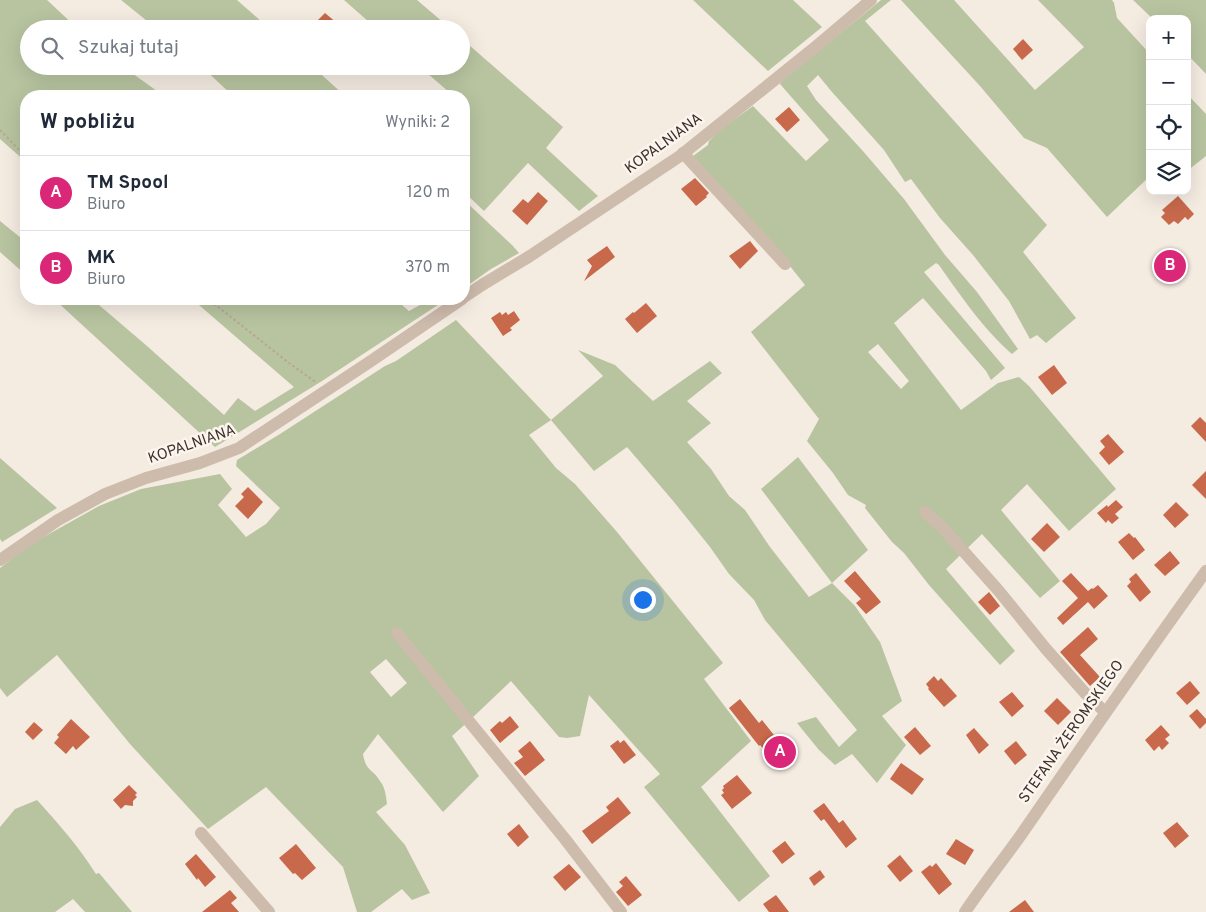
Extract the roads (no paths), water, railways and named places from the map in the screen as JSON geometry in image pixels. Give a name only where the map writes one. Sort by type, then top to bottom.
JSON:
[{"type":"street","name":"KOPALNIANA","points":[[470,293],[530,256],[683,153],[806,55],[871,0]]},
{"type":"street","points":[[683,153],[785,264]]},
{"type":"street","name":"KOPALNIANA","points":[[0,560],[58,520],[105,494],[146,478],[200,463],[240,448],[453,305]]},
{"type":"street","points":[[926,512],[942,527],[998,590],[1080,688],[1105,712]]},
{"type":"street","name":"STEFANA ŻEROMSKIEGO","points":[[965,912],[1206,572]]},
{"type":"street","points":[[397,632],[622,912]]},
{"type":"street","points":[[201,833],[268,912]]},
{"type":"place","name":"MK","points":[[1170,266]]},
{"type":"place","name":"TM Spool","points":[[780,752]]}]
